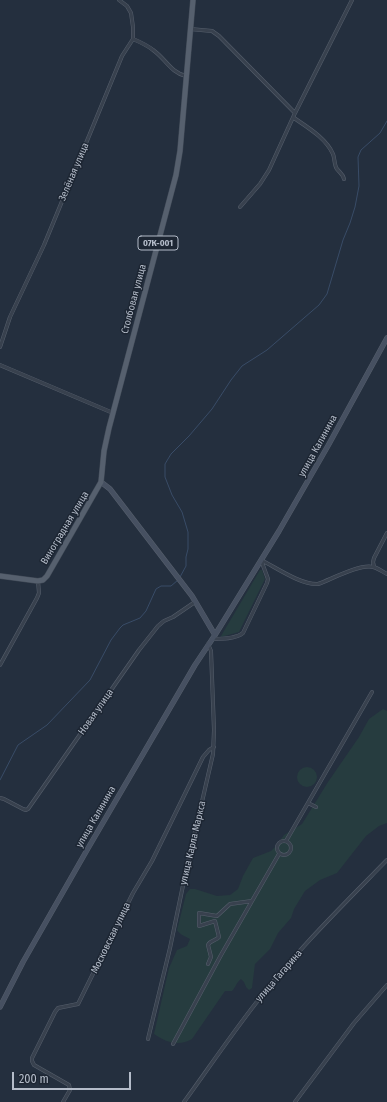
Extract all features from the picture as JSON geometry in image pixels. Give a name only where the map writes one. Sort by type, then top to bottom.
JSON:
[{"type":"main road","name":"Столбовая улица","points":[[102,482],[104,451],[113,413],[176,175],[180,151],[193,0]]},
{"type":"main road","name":"Виноградная улица","points":[[38,581],[43,580],[53,567],[102,482]]},
{"type":"main road","points":[[0,576],[38,581]]},
{"type":"street","points":[[120,0],[132,13],[133,39],[153,50],[174,70],[186,76]]},
{"type":"street","points":[[240,207],[260,184],[269,170],[352,0]]},
{"type":"street","points":[[190,29],[212,31],[219,36],[296,112]]},
{"type":"street","name":"Зелёная улица","points":[[0,347],[10,317],[44,245],[122,56],[133,39]]},
{"type":"street","points":[[294,118],[322,139],[333,154],[337,170],[341,173],[344,179]]},
{"type":"street","name":"улица Калинина","points":[[0,1007],[50,914],[208,644],[214,637],[326,451],[387,338]]},
{"type":"street","points":[[0,365],[113,413]]},
{"type":"street","points":[[102,482],[110,489],[176,575],[195,602],[214,637],[222,639],[240,636],[243,633],[268,579],[261,560]]},
{"type":"street","points":[[374,567],[374,558],[387,533]]},
{"type":"street","points":[[261,560],[311,585],[318,584],[360,568],[374,567],[387,574]]},
{"type":"street","points":[[0,665],[37,598],[39,593],[38,581]]},
{"type":"street","name":"Новая улица","points":[[0,798],[23,809],[28,809],[158,626],[195,602]]},
{"type":"street","name":"улица Карла Маркса","points":[[148,1039],[170,948],[214,748],[211,651],[208,644]]},
{"type":"street","points":[[279,854],[276,849],[278,844],[286,841],[317,784],[372,692]]},
{"type":"street","name":"Московская улица","points":[[63,1102],[70,1090],[69,1084],[34,1065],[32,1058],[54,1012],[58,1008],[78,1004],[133,893],[152,861],[203,756],[209,750],[214,748]]},
{"type":"street","points":[[308,803],[316,807]]},
{"type":"street","points":[[279,854],[286,855],[291,850],[289,843],[286,841]]},
{"type":"street","points":[[173,1044],[279,854]]},
{"type":"street","name":"улица Гагарина","points":[[185,1102],[256,1003],[349,898],[387,860]]},
{"type":"street","points":[[208,964],[211,959],[208,945],[210,941],[219,937],[218,931],[214,922],[199,926],[199,913],[217,916],[230,904],[252,901]]},
{"type":"street","points":[[295,1102],[354,1023],[387,985]]},
{"type":"green space","points":[[260,570],[262,570],[265,579],[239,632],[221,637],[221,636]]},
{"type":"green space","points":[[383,709],[387,711],[387,823],[379,826],[366,836],[337,873],[320,880],[305,891],[294,909],[291,918],[278,933],[270,949],[255,964],[252,988],[249,990],[241,979],[232,991],[225,991],[192,1039],[182,1043],[177,1043],[167,1041],[154,1034],[169,968],[177,950],[187,946],[190,939],[177,930],[186,894],[190,889],[195,889],[217,896],[230,895],[238,889],[253,858],[271,851],[284,835],[302,824],[328,782],[359,737],[369,719]]},
{"type":"green space","points":[[307,767],[314,770],[317,777],[314,784],[307,787],[300,784],[297,777],[300,770]]},
{"type":"waterway","points":[[180,577],[186,566],[188,532],[182,512],[172,495],[165,477],[165,464],[171,454],[212,409],[242,366],[267,350],[319,305],[327,294],[343,240],[355,207],[359,186],[358,157],[361,150],[380,133],[387,121]]},
{"type":"waterway","points":[[0,780],[18,745],[47,725],[90,680],[111,640],[120,628],[123,625],[140,618],[146,611],[156,589],[161,586],[171,586],[178,580]]}]
